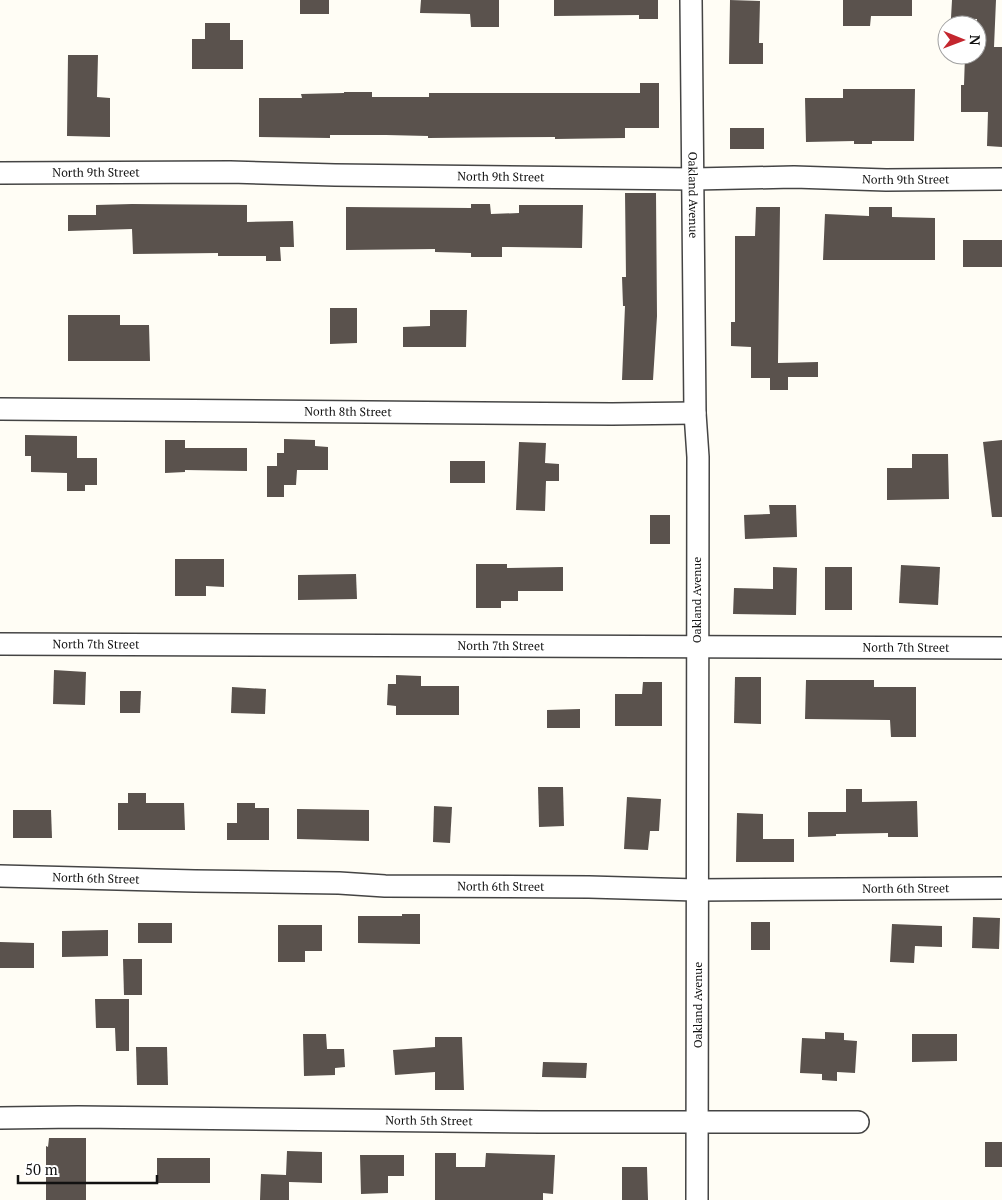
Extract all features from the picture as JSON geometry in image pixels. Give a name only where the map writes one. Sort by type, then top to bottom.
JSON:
[{"type":"street","name":"Oakland Avenue","points":[[691,0],[695,413],[698,456],[697,1200]]},
{"type":"street","name":"North 9th Street","points":[[0,173],[230,172],[694,179],[1002,179]]},
{"type":"street","name":"North 8th Street","points":[[0,409],[695,413]]},
{"type":"street","name":"North 7th Street","points":[[0,644],[1002,648]]},
{"type":"street","name":"North 6th Street","points":[[0,876],[339,883],[385,886],[696,890],[1002,888]]},
{"type":"street","name":"North 5th Street","points":[[0,1118],[858,1122]]},
{"type":"building","points":[[300,0],[329,0],[329,14],[300,14]]},
{"type":"building","points":[[421,0],[499,0],[499,27],[471,27],[470,14],[420,13]]},
{"type":"building","points":[[554,0],[658,0],[658,19],[639,19],[639,15],[554,16]]},
{"type":"building","points":[[730,0],[760,1],[759,43],[763,43],[763,64],[729,64]]},
{"type":"building","points":[[843,0],[912,0],[912,16],[871,16],[870,26],[843,26]]},
{"type":"building","points":[[952,0],[996,0],[994,47],[1002,47],[1002,147],[987,146],[988,112],[961,112],[961,85],[964,85],[965,65],[987,65],[987,15],[951,15]]},
{"type":"building","points":[[205,23],[230,23],[230,40],[243,40],[243,69],[192,69],[192,39],[205,39]]},
{"type":"building","points":[[68,55],[98,55],[97,97],[110,98],[110,137],[67,136]]},
{"type":"building","points":[[640,83],[659,83],[659,128],[625,128],[625,138],[428,138],[428,136],[386,135],[330,135],[330,138],[259,137],[259,98],[302,98],[301,94],[344,92],[372,92],[372,97],[429,97],[429,93],[640,93]]},
{"type":"building","points":[[843,89],[915,89],[914,141],[872,141],[872,144],[854,144],[854,141],[806,142],[805,98],[843,98]]},
{"type":"building","points":[[730,128],[764,128],[764,149],[730,149]]},
{"type":"building","points":[[625,193],[656,193],[657,316],[653,380],[622,380],[625,306],[623,306],[622,277],[626,277]]},
{"type":"building","points":[[471,204],[490,204],[491,214],[519,213],[519,205],[583,205],[582,248],[502,247],[502,257],[471,257],[471,253],[435,252],[435,249],[346,250],[346,207],[471,208]]},
{"type":"building","points":[[96,205],[247,205],[247,222],[293,221],[294,247],[280,247],[281,261],[266,261],[266,256],[218,256],[218,253],[133,254],[132,229],[68,231],[68,215],[96,215]]},
{"type":"building","points":[[756,207],[780,207],[778,363],[818,362],[818,377],[788,377],[788,390],[770,390],[770,378],[751,378],[751,347],[731,346],[731,322],[735,322],[735,236],[755,236]]},
{"type":"building","points":[[869,207],[892,207],[892,217],[935,218],[935,260],[823,260],[825,214],[869,216]]},
{"type":"building","points":[[963,240],[1002,240],[1002,267],[963,267]]},
{"type":"building","points":[[330,308],[357,308],[357,343],[330,344]]},
{"type":"building","points":[[430,310],[467,310],[466,347],[403,347],[403,327],[430,326]]},
{"type":"building","points":[[68,315],[120,315],[120,325],[149,325],[150,361],[68,361]]},
{"type":"building","points":[[25,435],[77,436],[77,458],[97,458],[97,485],[85,485],[85,491],[67,491],[67,473],[31,472],[31,456],[25,456]]},
{"type":"building","points":[[284,439],[315,440],[315,446],[328,447],[328,470],[297,470],[296,485],[284,485],[284,497],[267,497],[267,466],[277,466],[277,453],[284,453]]},
{"type":"building","points":[[165,440],[185,440],[185,448],[247,448],[247,471],[185,470],[185,472],[165,473]]},
{"type":"building","points":[[1002,440],[1002,517],[992,517],[983,442]]},
{"type":"building","points":[[519,442],[546,443],[545,463],[559,464],[559,481],[546,481],[545,511],[516,510]]},
{"type":"building","points":[[912,454],[948,454],[949,499],[887,500],[887,468],[912,468]]},
{"type":"building","points":[[450,461],[485,461],[485,483],[450,483]]},
{"type":"building","points":[[769,505],[796,505],[797,537],[745,539],[744,515],[770,514]]},
{"type":"building","points":[[650,515],[670,515],[670,544],[650,544]]},
{"type":"building","points":[[175,559],[224,559],[224,587],[206,586],[206,596],[175,596]]},
{"type":"building","points":[[476,564],[507,564],[507,568],[563,567],[563,591],[518,591],[518,601],[501,601],[501,608],[476,608]]},
{"type":"building","points":[[901,565],[940,567],[938,605],[899,603]]},
{"type":"building","points":[[773,567],[797,568],[796,615],[733,614],[734,588],[773,589]]},
{"type":"building","points":[[825,567],[852,567],[852,610],[825,610]]},
{"type":"building","points":[[356,574],[357,599],[298,600],[298,575]]},
{"type":"building","points":[[54,670],[86,672],[85,705],[53,704]]},
{"type":"building","points":[[396,675],[421,676],[421,686],[459,686],[459,715],[396,715],[396,706],[387,705],[388,684],[396,684]]},
{"type":"building","points":[[735,677],[761,677],[761,724],[734,723]]},
{"type":"building","points":[[806,680],[874,680],[874,687],[916,687],[916,737],[891,737],[890,720],[805,719]]},
{"type":"building","points":[[643,682],[662,682],[662,726],[615,726],[615,694],[642,694]]},
{"type":"building","points":[[232,687],[266,689],[265,714],[231,713]]},
{"type":"building","points":[[120,691],[141,691],[140,713],[120,713]]},
{"type":"building","points":[[580,709],[580,728],[547,728],[547,710]]},
{"type":"building","points":[[538,787],[563,787],[564,826],[539,827]]},
{"type":"building","points":[[846,789],[862,789],[862,802],[917,801],[918,837],[888,837],[888,833],[836,834],[836,836],[808,837],[808,812],[846,812]]},
{"type":"building","points":[[128,793],[146,793],[146,803],[184,803],[185,830],[118,830],[118,803],[128,803]]},
{"type":"building","points":[[627,797],[661,799],[659,831],[650,831],[648,850],[624,849]]},
{"type":"building","points":[[237,803],[255,803],[255,808],[269,808],[269,840],[227,840],[227,823],[237,823]]},
{"type":"building","points":[[434,806],[452,807],[450,843],[433,842]]},
{"type":"building","points":[[297,809],[369,810],[369,841],[297,839]]},
{"type":"building","points":[[13,810],[51,810],[52,838],[13,838]]},
{"type":"building","points":[[737,813],[763,814],[763,839],[794,839],[794,862],[736,862]]},
{"type":"building","points":[[402,914],[420,914],[420,944],[358,943],[358,916],[402,916]]},
{"type":"building","points":[[973,917],[1000,918],[999,949],[972,948]]},
{"type":"building","points":[[751,922],[770,922],[770,950],[751,950]]},
{"type":"building","points":[[138,923],[172,923],[172,943],[138,943]]},
{"type":"building","points":[[892,924],[942,926],[942,947],[915,946],[914,963],[890,962]]},
{"type":"building","points":[[278,925],[322,925],[322,951],[305,951],[305,962],[278,962]]},
{"type":"building","points":[[108,930],[108,956],[62,957],[62,931]]},
{"type":"building","points":[[0,942],[34,943],[34,968],[0,968]]},
{"type":"building","points":[[123,959],[142,959],[142,995],[124,995]]},
{"type":"building","points":[[95,999],[129,999],[129,1051],[116,1051],[115,1028],[96,1028]]},
{"type":"building","points":[[825,1032],[844,1033],[844,1040],[857,1041],[855,1073],[837,1072],[837,1081],[822,1080],[822,1074],[800,1073],[802,1038],[825,1039]]},
{"type":"building","points":[[303,1034],[326,1034],[327,1049],[344,1049],[345,1067],[335,1068],[335,1075],[304,1076]]},
{"type":"building","points":[[912,1034],[957,1034],[957,1061],[912,1062]]},
{"type":"building","points":[[435,1037],[462,1037],[464,1090],[435,1090],[435,1072],[395,1075],[393,1050],[435,1047]]},
{"type":"building","points":[[136,1047],[167,1047],[168,1085],[137,1085]]},
{"type":"building","points":[[543,1062],[587,1063],[586,1078],[542,1077]]},
{"type":"building","points":[[49,1138],[86,1138],[86,1200],[46,1200],[46,1146],[48,1147]]},
{"type":"building","points":[[985,1142],[1002,1142],[1002,1167],[985,1167]]},
{"type":"building","points":[[287,1151],[322,1152],[322,1183],[289,1182],[289,1200],[260,1200],[261,1174],[286,1175]]},
{"type":"building","points":[[435,1153],[456,1153],[456,1167],[485,1167],[486,1153],[555,1155],[553,1194],[543,1193],[543,1200],[435,1200]]},
{"type":"building","points":[[360,1155],[404,1155],[404,1176],[388,1176],[388,1193],[361,1194]]},
{"type":"building","points":[[157,1158],[210,1158],[210,1183],[157,1183]]},
{"type":"building","points":[[622,1167],[647,1167],[648,1200],[622,1200]]}]
